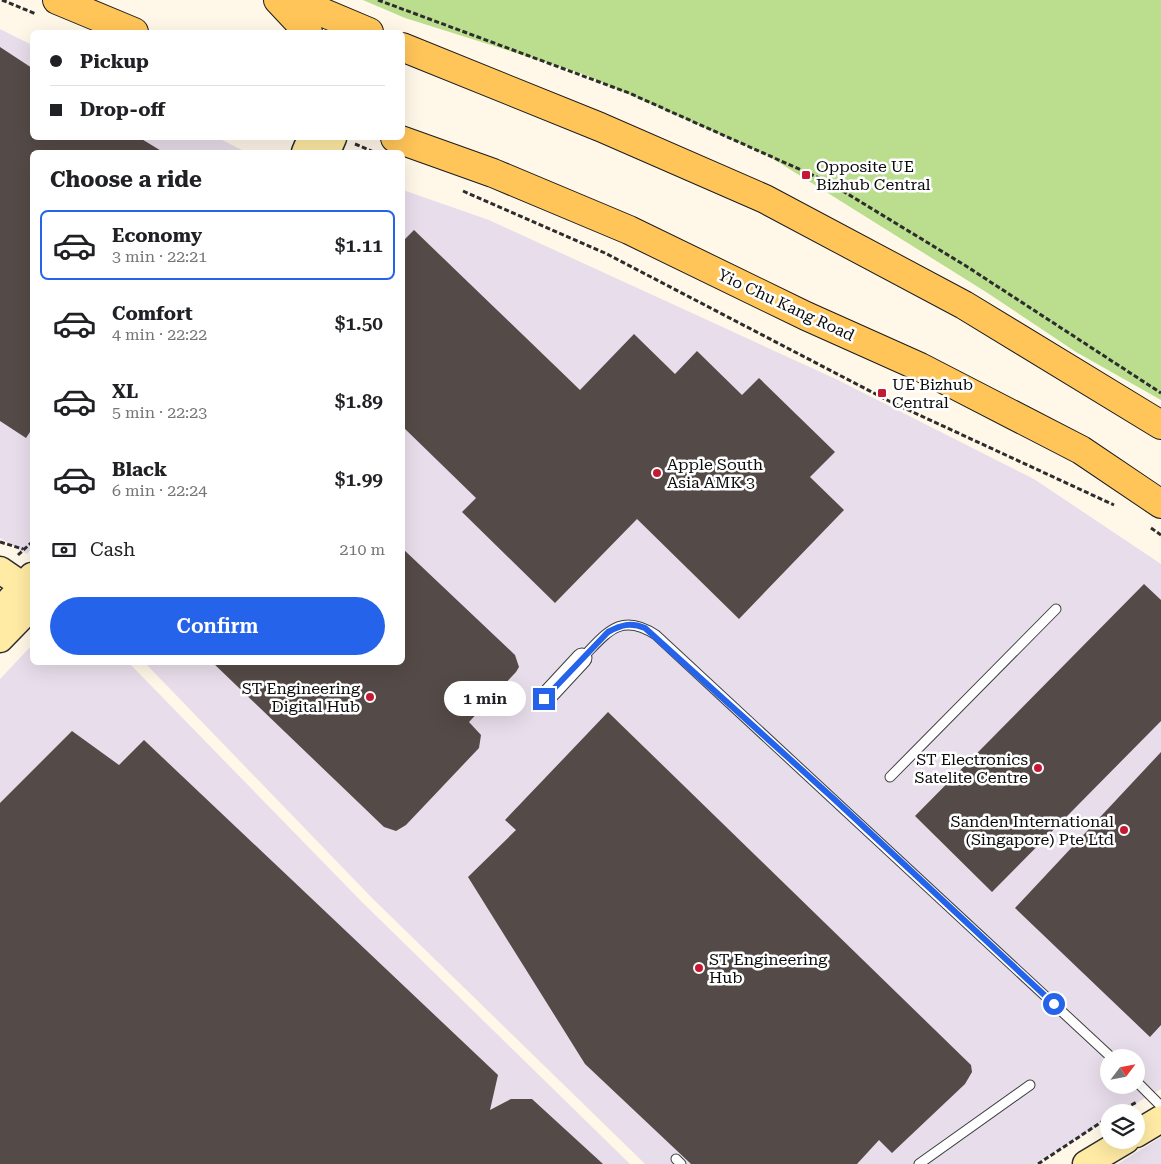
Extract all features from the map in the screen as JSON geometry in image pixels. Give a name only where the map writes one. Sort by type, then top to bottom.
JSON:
[{"type":"main road","points":[[57,0],[129,30]]},
{"type":"main road","points":[[278,0],[306,30]]},
{"type":"main road","points":[[293,0],[364,30]]},
{"type":"main road","points":[[409,55],[600,127],[765,199],[964,305],[1161,425]]},
{"type":"main road","name":"Yio Chu Kang Road","points":[[401,140],[493,173],[629,230],[806,316],[920,367],[1082,450],[1153,514]]},
{"type":"street","points":[[0,570],[20,597],[0,639]]},
{"type":"street","points":[[544,699],[582,658]]},
{"type":"street","points":[[1145,1128],[1161,1118]]},
{"type":"street","points":[[1086,1164],[1111,1149]]},
{"type":"lane","points":[[890,777],[1056,609]]},
{"type":"lane","points":[[582,658],[608,632],[621,624],[636,624],[656,635],[1102,1049]]},
{"type":"lane","points":[[918,1164],[1030,1085]]},
{"type":"lane","points":[[1145,1091],[1161,1106]]},
{"type":"path","points":[[378,0],[629,93],[828,182],[966,266],[1161,393]]},
{"type":"path","points":[[336,143],[366,150]]},
{"type":"path","points":[[455,188],[605,253],[891,402],[1115,505]]},
{"type":"path","points":[[1153,514],[1161,535]]},
{"type":"path","points":[[0,542],[23,550]]},
{"type":"path","points":[[1038,1164],[1100,1123]]},
{"type":"shaded area","points":[[0,29],[30,44],[30,140],[222,140],[242,150],[30,150],[30,550],[27,554],[0,538]]},
{"type":"shaded area","points":[[405,191],[489,220],[838,380],[1034,479],[1161,564],[1161,1089],[1135,1104],[1100,1104],[1100,1124],[1035,1164],[645,1164],[372,898],[147,665],[405,665]]},
{"type":"shaded area","points":[[30,647],[30,665],[131,665],[362,902],[630,1164],[0,1164],[0,679]]},
{"type":"shaded area","points":[[1161,1137],[1161,1164],[1118,1164],[1142,1149],[1145,1149],[1145,1147]]},
{"type":"green space","points":[[363,0],[1161,0],[1161,400],[1076,352],[986,292],[767,155],[583,74],[405,18]]},
{"type":"building","points":[[0,47],[30,67],[30,140],[143,140],[160,150],[30,150],[30,432],[26,438],[0,421]]},
{"type":"building","name":"Apple South Asia AMK 3","points":[[414,230],[580,390],[634,334],[675,374],[697,351],[742,395],[759,378],[835,452],[810,477],[844,510],[739,619],[637,519],[555,603],[462,512],[476,498],[405,429],[405,239]]},
{"type":"building","name":"ST Engineering Digital Hub","points":[[405,551],[515,655],[519,667],[469,722],[481,735],[479,748],[406,825],[396,831],[384,827],[215,665],[405,665]]},
{"type":"building","name":"ST Electronics Satelite Centre","points":[[1144,584],[1161,600],[1161,721],[992,892],[915,816]]},
{"type":"building","name":"ST Engineering Hub","points":[[608,712],[971,1065],[972,1072],[965,1084],[892,1153],[879,1140],[857,1164],[691,1164],[585,1064],[468,877],[516,830],[505,820]]},
{"type":"building","points":[[72,731],[119,765],[144,740],[498,1075],[490,1110],[511,1099],[532,1099],[603,1164],[0,1164],[0,803]]},
{"type":"building","name":"Sanden International (Singapore) Pte Ltd","points":[[1161,752],[1161,1025],[1150,1037],[1015,908]]},
{"type":"place","name":"Opposite UE Bizhub Central","points":[[806,175]]},
{"type":"place","name":"UE Bizhub Central","points":[[882,393]]},
{"type":"place","name":"Apple South Asia AMK 3","points":[[657,473]]},
{"type":"place","name":"ST Engineering Digital Hub","points":[[370,697]]},
{"type":"place","name":"ST Electronics Satelite Centre","points":[[1038,768]]},
{"type":"place","name":"Sanden International (Singapore) Pte Ltd","points":[[1124,830]]},
{"type":"place","name":"ST Engineering Hub","points":[[699,968]]},
{"type":"route","points":[[544,699],[608,632],[621,624],[636,624],[645,628],[656,635],[1054,1004]]}]
